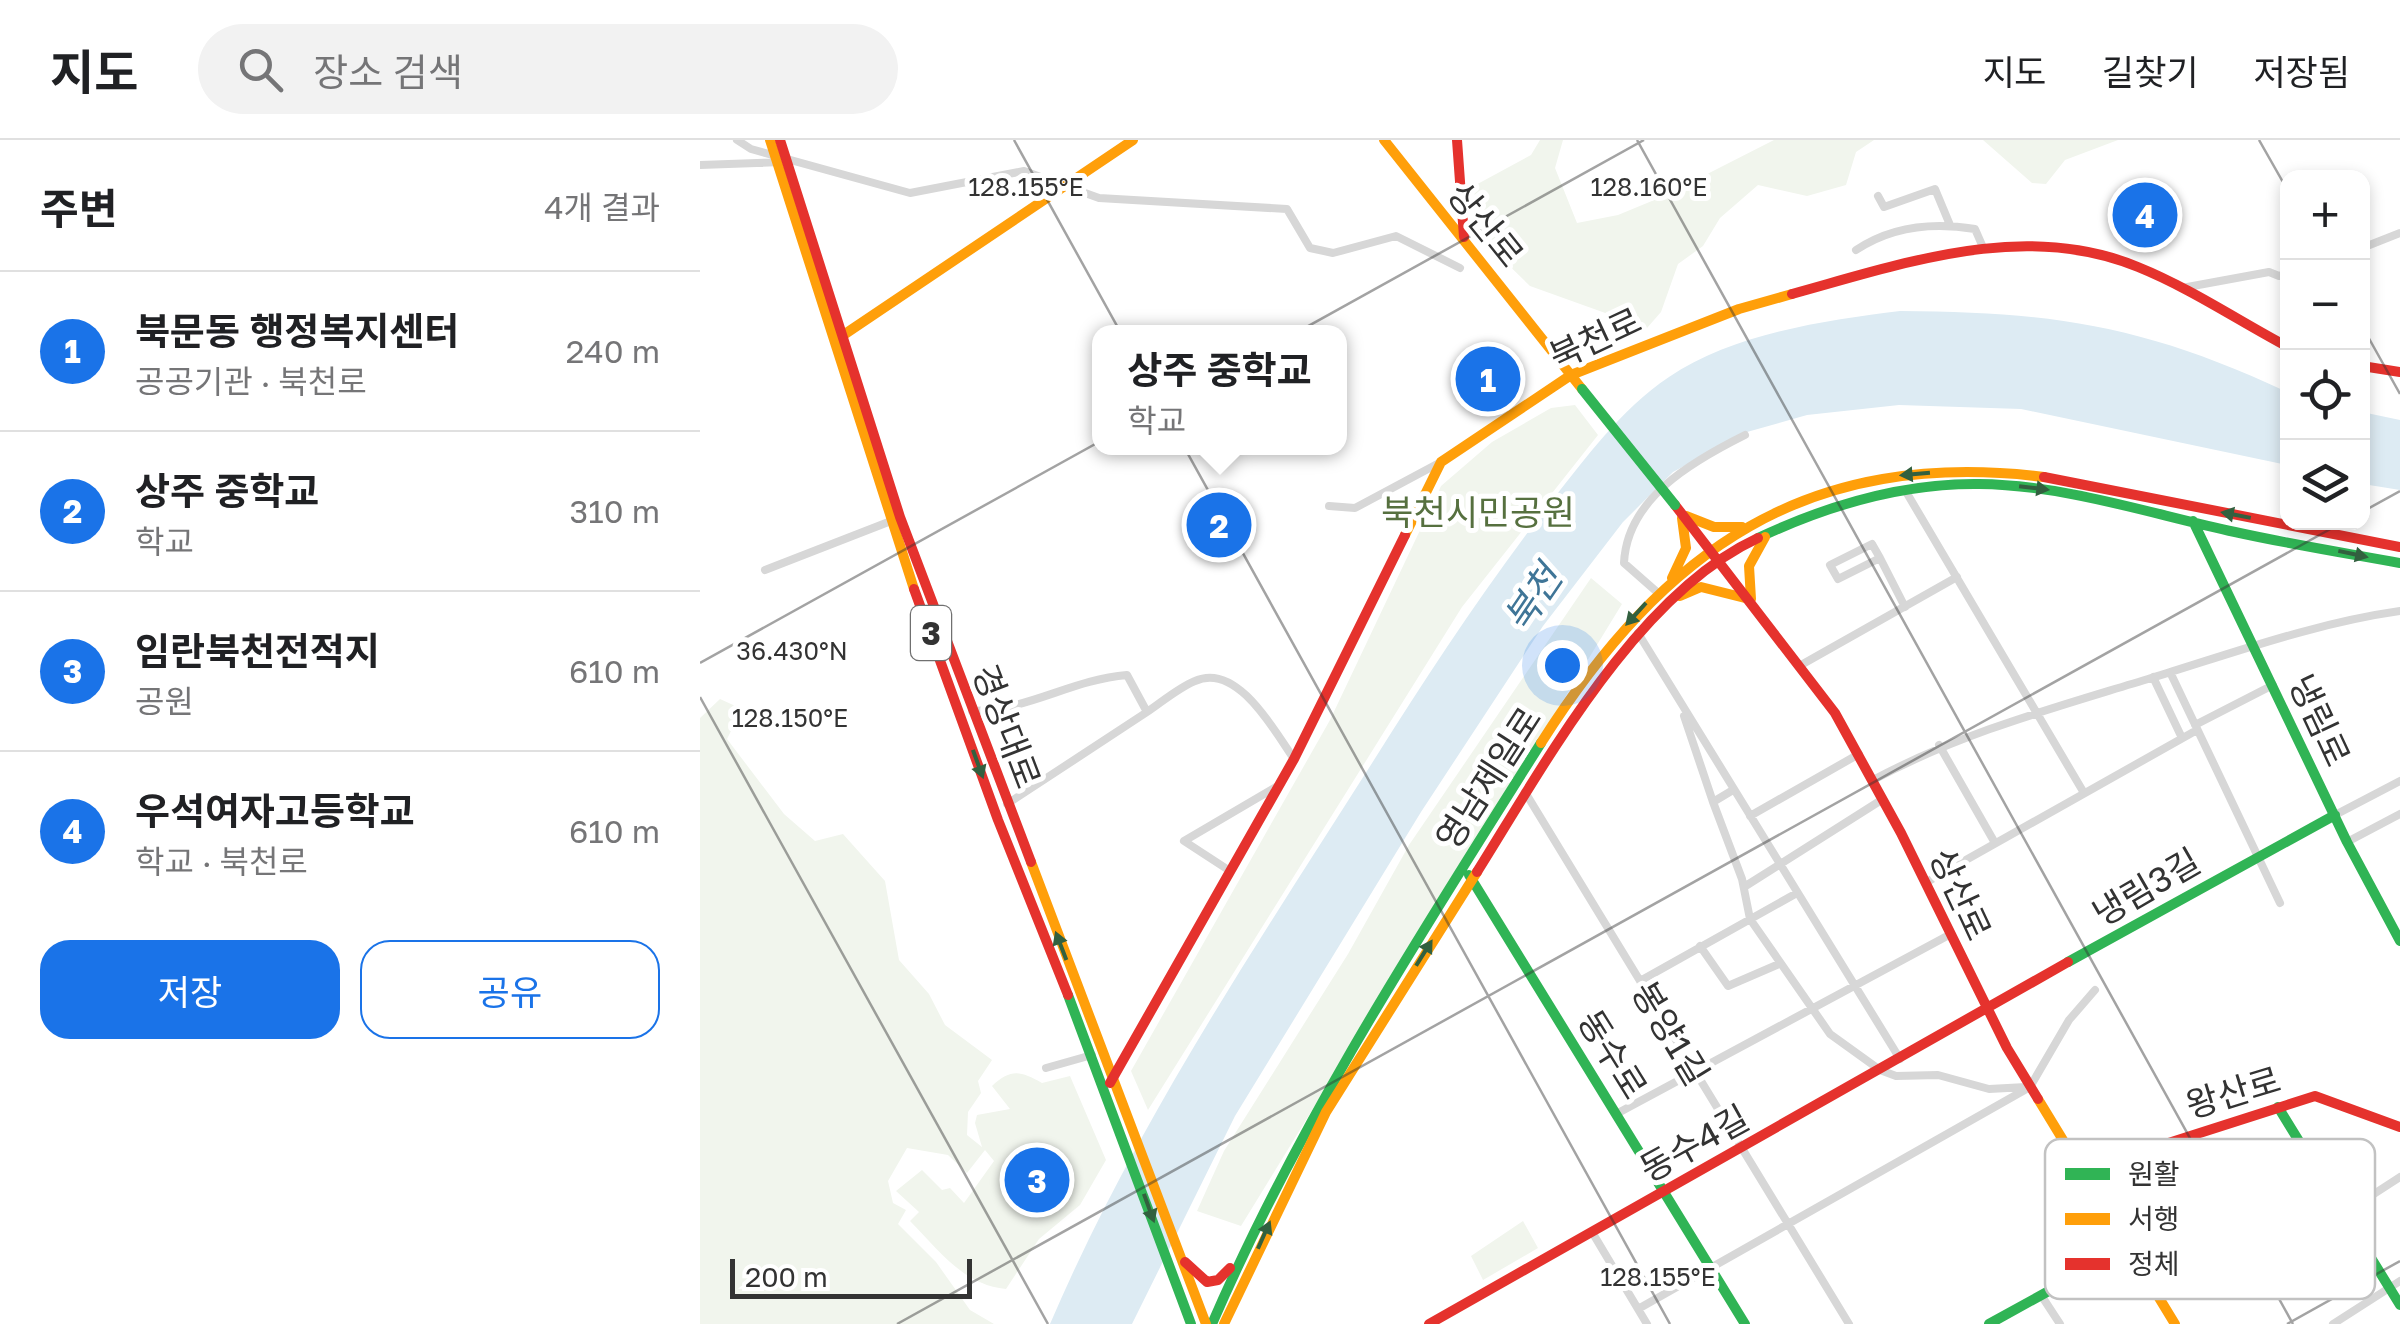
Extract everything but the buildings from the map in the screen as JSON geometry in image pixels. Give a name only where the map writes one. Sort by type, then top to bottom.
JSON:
[{"type":"street","points":[[737,140],[780,159],[910,192],[1024,171],[1099,198],[1287,209],[1310,248],[1332,253],[1396,236],[1460,268]]},
{"type":"street","name":"경상대로","points":[[770,140],[780,159],[895,519],[998,820],[1092,1055],[1123,1102],[1209,1324]]},
{"type":"street","name":"경상대로","points":[[780,140],[780,159]]},
{"type":"street","points":[[836,340],[1132,140]]},
{"type":"street","name":"상산로","points":[[1384,140],[1801,665],[1859,754],[1986,1010],[2062,1139]]},
{"type":"street","points":[[1457,140],[1464,238]]},
{"type":"street","points":[[700,164],[780,159]]},
{"type":"street","points":[[1878,196],[1884,207],[1935,189],[1950,225]]},
{"type":"street","points":[[1430,199],[1441,205],[1460,193]]},
{"type":"street","points":[[1856,250],[1876,237],[1905,228],[1950,225],[1976,230],[1982,245]]},
{"type":"street","points":[[2370,245],[2400,234]]},
{"type":"street","name":"북천로","points":[[1109,1083],[1294,759],[1441,462],[1571,375],[1738,309],[1982,245],[2014,243],[2089,253],[2138,267],[2280,342]]},
{"type":"street","points":[[2182,288],[2270,272],[2280,276]]},
{"type":"street","points":[[2370,367],[2400,372]]},
{"type":"street","points":[[1657,592],[1624,563],[1644,507],[1678,473],[1744,436]]},
{"type":"street","points":[[1329,506],[1355,508],[1441,462]]},
{"type":"street","name":"영남제일로","points":[[1226,1321],[1326,1112],[1524,792],[1605,673],[1638,633],[1747,527],[1850,486],[1903,474],[1972,470],[2092,483],[2400,547]]},
{"type":"street","name":"영남제일로","points":[[1209,1324],[1315,1107],[1463,866],[1594,666],[1668,583],[1714,556],[1774,529],[1867,497],[1978,484],[2111,501],[2400,563]]},
{"type":"street","points":[[1905,490],[2084,793]]},
{"type":"street","points":[[1678,509],[1714,526],[1747,527]]},
{"type":"street","points":[[1668,583],[1686,548],[1678,509]]},
{"type":"street","points":[[765,570],[895,519]]},
{"type":"street","name":"경상대로","points":[[895,519],[1007,804],[1109,1083],[1116,1118],[1191,1324]]},
{"type":"street","name":"냉림로","points":[[2193,521],[2334,816],[2400,941]]},
{"type":"street","points":[[1665,604],[1701,587],[1752,600],[1747,571],[1750,559],[1774,529]]},
{"type":"street","points":[[1880,558],[1838,580],[1830,565],[1872,544],[1880,558],[1905,606]]},
{"type":"street","points":[[1801,665],[1957,578]]},
{"type":"street","points":[[1873,780],[1939,745],[2037,713],[2253,644],[2400,610]]},
{"type":"street","points":[[1638,633],[1900,1059]]},
{"type":"street","points":[[2170,672],[2280,903]]},
{"type":"street","points":[[972,711],[1010,710],[1093,678],[1127,675],[1147,712]]},
{"type":"street","points":[[1007,804],[1196,680],[1213,677],[1236,686],[1263,715],[1294,759]]},
{"type":"street","points":[[2153,677],[2182,738]]},
{"type":"street","points":[[1925,882],[2274,685]]},
{"type":"street","points":[[1681,704],[1744,887],[1750,919],[1830,1034],[1880,1070],[1896,1076],[1938,1075],[1989,1089],[2030,1087]]},
{"type":"street","points":[[1939,745],[1995,843]]},
{"type":"street","points":[[1750,816],[1859,754]]},
{"type":"street","points":[[2334,816],[2400,781]]},
{"type":"street","points":[[1230,871],[1184,841],[1276,787]]},
{"type":"street","points":[[1713,802],[1734,790]]},
{"type":"street","name":"봉양1길","points":[[1524,792],[1849,1324]]},
{"type":"street","points":[[1744,887],[1882,798]]},
{"type":"street","points":[[2348,842],[2400,814]]},
{"type":"street","name":"냉림3길","points":[[1986,1010],[2257,855],[2334,816]]},
{"type":"street","name":"동수로","points":[[1463,866],[1744,1324]]},
{"type":"street","points":[[1640,981],[1797,892]]},
{"type":"street","points":[[1618,1113],[1949,934]]},
{"type":"street","points":[[1700,946],[1728,986],[1778,964]]},
{"type":"street","points":[[1638,1309],[2030,1087],[2069,1020],[2095,990]]},
{"type":"street","name":"동수4길","points":[[1429,1324],[1986,1010]]},
{"type":"street","points":[[1046,1068],[1092,1055]]},
{"type":"street","name":"왕산로","points":[[2180,1139],[2314,1096],[2400,1127]]},
{"type":"street","points":[[2278,1108],[2297,1139]]},
{"type":"street","points":[[2375,1194],[2400,1178]]},
{"type":"street","points":[[1592,1232],[1647,1324]]},
{"type":"street","points":[[1186,1262],[1199,1281],[1210,1285],[1220,1281],[1240,1256]]},
{"type":"street","points":[[2375,1258],[2395,1285],[2400,1305]]},
{"type":"street","points":[[1990,1324],[2045,1294]]},
{"type":"street","points":[[2041,1296],[2060,1324]]},
{"type":"street","name":"상산로","points":[[2159,1299],[2175,1324]]},
{"type":"street","points":[[2334,1324],[2373,1299]]},
{"type":"street","points":[[1450,1312],[1457,1324]]},
{"type":"green space","points":[[1540,140],[1563,140],[1555,168],[1577,223],[1618,215],[1664,196],[1774,140],[1874,140],[1856,152],[1846,185],[1807,196],[1758,185],[1720,218],[1703,246],[1678,264],[1661,312],[1647,328],[1530,286],[1494,251],[1472,187],[1531,155]]},
{"type":"green space","points":[[1983,140],[2118,140],[2065,160],[2046,184],[2032,183]]},
{"type":"green space","name":"북천시민공원","points":[[1575,405],[1598,435],[1462,607],[1148,1110],[1131,1071],[1330,720],[1441,486],[1492,442],[1551,408]]},
{"type":"green space","name":"북천시민공원","points":[[1591,578],[1622,604],[1241,1226],[1197,1211],[1224,1151],[1348,954],[1409,845]]},
{"type":"green space","points":[[720,699],[742,709],[727,739],[784,814],[815,841],[843,834],[885,881],[899,960],[929,994],[945,1025],[992,1060],[978,1081],[981,1093],[968,1112],[967,1135],[982,1147],[975,1123],[977,1115],[1010,1109],[992,1086],[1005,1076],[1022,1074],[1042,1083],[1070,1076],[1106,1160],[1080,1205],[1039,1239],[1006,1289],[977,1281],[953,1264],[910,1221],[919,1212],[896,1191],[922,1170],[942,1190],[950,1188],[964,1203],[994,1161],[985,1150],[967,1173],[948,1155],[907,1148],[888,1181],[893,1203],[906,1210],[898,1224],[936,1262],[970,1310],[994,1324],[700,1324],[700,718]]},
{"type":"green space","points":[[1523,1221],[1538,1248],[1483,1280],[1471,1256]]},
{"type":"water","name":"북천","points":[[1900,311],[2006,315],[2099,327],[2189,352],[2280,389],[2280,464],[2021,409],[1899,405],[1807,415],[1747,432],[1673,472],[1623,522],[1543,626],[1421,812],[1235,1116],[1132,1324],[1050,1324],[1121,1177],[1201,1035],[1395,727],[1526,534],[1619,420],[1669,377],[1694,362],[1750,340],[1842,319]]},
{"type":"water","points":[[2370,414],[2400,420],[2400,490],[2370,485]]},
{"type":"traffic: fast","points":[[1582,389],[1675,505]]},
{"type":"traffic: fast","points":[[1758,538],[1811,516],[1894,492],[1979,484],[2076,495],[2255,536],[2400,563]]},
{"type":"traffic: fast","points":[[2193,521],[2347,842],[2400,941]]},
{"type":"traffic: fast","points":[[1212,1324],[1324,1099],[1541,743]]},
{"type":"traffic: fast","points":[[2068,962],[2335,815]]},
{"type":"traffic: fast","points":[[1469,875],[1745,1324]]},
{"type":"traffic: fast","points":[[1068,995],[1191,1324]]},
{"type":"traffic: fast","points":[[2278,1107],[2298,1139]]},
{"type":"traffic: fast","points":[[2375,1264],[2400,1305]]},
{"type":"traffic: fast","points":[[1989,1324],[2045,1293]]},
{"type":"traffic: slow","points":[[770,140],[914,589]]},
{"type":"traffic: slow","points":[[839,338],[1133,140]]},
{"type":"traffic: slow","points":[[1384,140],[1582,389]]},
{"type":"traffic: slow","points":[[1405,535],[1441,462],[1571,375],[1739,309],[1792,294]]},
{"type":"traffic: slow","points":[[1541,743],[1588,675],[1638,616],[1692,566],[1750,526],[1813,497],[1883,479],[1959,472],[2044,477]]},
{"type":"traffic: slow","points":[[1686,516],[1714,527],[1742,527]]},
{"type":"traffic: slow","points":[[1672,578],[1686,548],[1682,518]]},
{"type":"traffic: slow","points":[[1751,599],[1749,566],[1765,537]]},
{"type":"traffic: slow","points":[[1680,596],[1701,587],[1749,599]]},
{"type":"traffic: slow","points":[[1031,862],[1206,1324]]},
{"type":"traffic: slow","points":[[1224,1324],[1326,1112],[1477,872]]},
{"type":"traffic: slow","points":[[2038,1099],[2062,1139]]},
{"type":"traffic: slow","points":[[2160,1299],[2175,1324]]},
{"type":"traffic: jam","points":[[780,140],[900,517],[1031,862]]},
{"type":"traffic: jam","points":[[1457,140],[1464,237]]},
{"type":"traffic: jam","points":[[1792,294],[1965,251],[2052,247],[2095,253],[2138,267],[2280,343]]},
{"type":"traffic: jam","points":[[2370,367],[2400,372]]},
{"type":"traffic: jam","points":[[2044,477],[2400,547]]},
{"type":"traffic: jam","points":[[1675,505],[1835,713],[1901,833],[2007,1048],[2038,1099]]},
{"type":"traffic: jam","points":[[1110,1083],[1294,759],[1405,535]]},
{"type":"traffic: jam","points":[[1477,872],[1564,733],[1634,639],[1673,598],[1714,564],[1758,538]]},
{"type":"traffic: jam","points":[[914,589],[998,820],[1068,995]]},
{"type":"traffic: jam","points":[[1429,1324],[2068,962]]},
{"type":"traffic: jam","points":[[2181,1139],[2315,1096],[2400,1127]]},
{"type":"traffic: jam","points":[[1185,1262],[1207,1282],[1218,1280],[1230,1268]]},
{"type":"place","name":"우석여자고등학교","points":[[2145,215]]},
{"type":"place","name":"북문동 행정복지센터","points":[[1488,379]]},
{"type":"place","name":"상주 중학교","points":[[1219,525]]},
{"type":"place","name":"임란북천전적지","points":[[1037,1180]]}]
